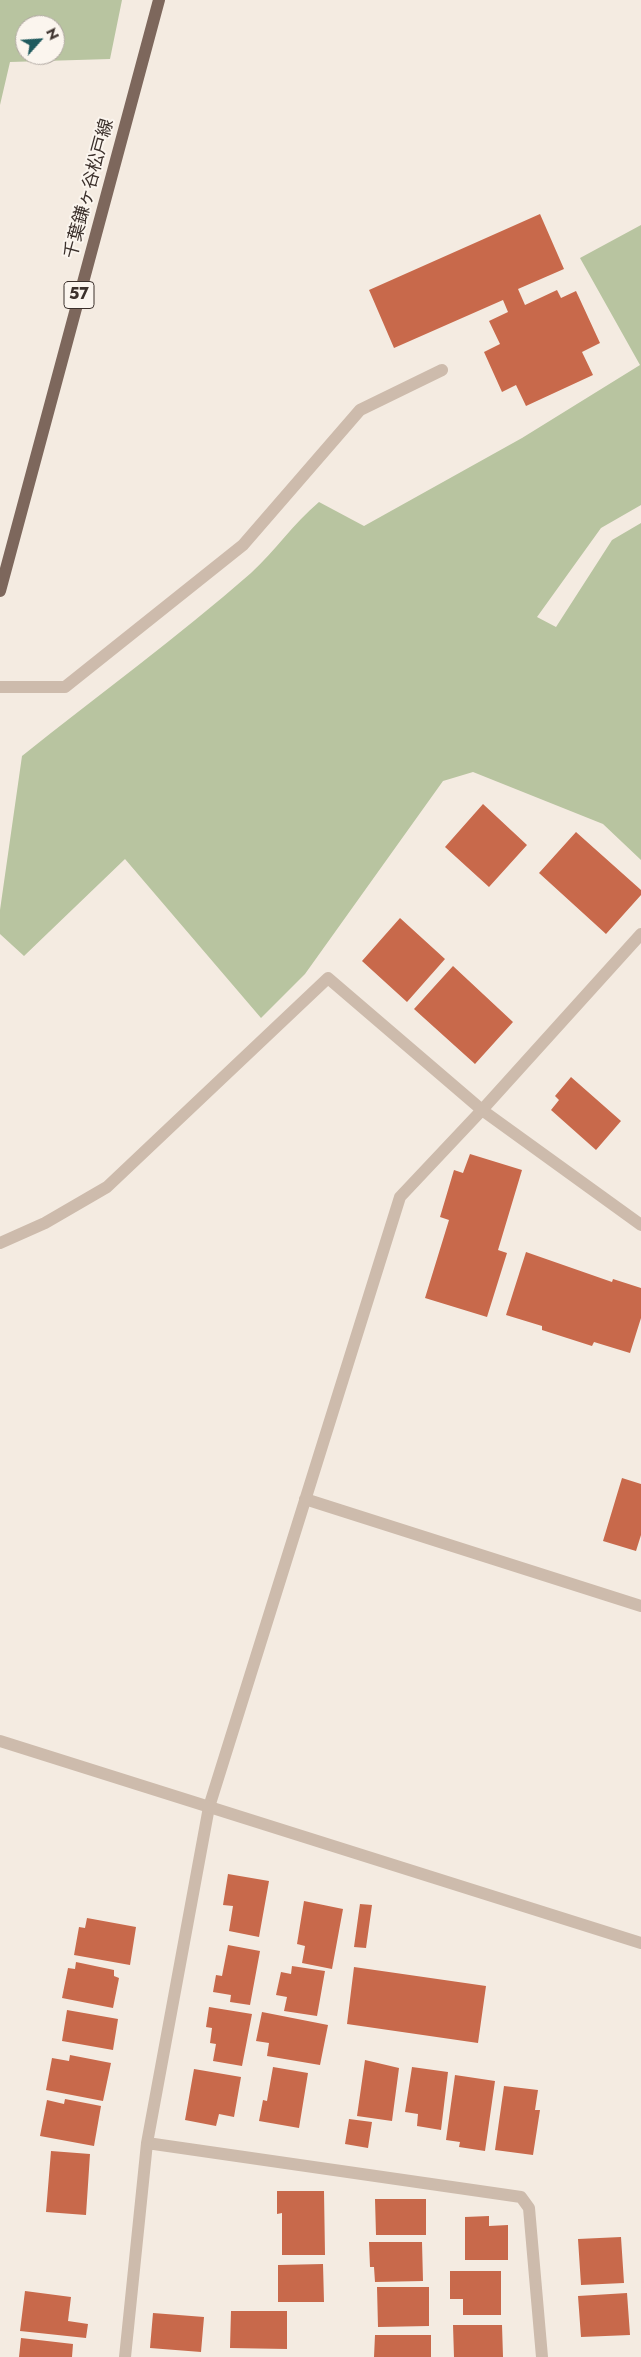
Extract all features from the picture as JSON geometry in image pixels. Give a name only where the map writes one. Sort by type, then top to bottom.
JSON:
[{"type":"main road","name":"千葉鎌ヶ谷松戸線","points":[[0,591],[159,0]]},
{"type":"street","points":[[0,687],[65,687],[243,545],[360,410],[442,370]]},
{"type":"street","points":[[126,2357],[147,2143],[209,1807],[400,1196],[482,1110],[641,934]]},
{"type":"street","points":[[0,1243],[46,1223],[107,1187],[328,978],[482,1110],[641,1225]]},
{"type":"street","points":[[305,1499],[641,1606]]},
{"type":"street","points":[[0,1741],[641,1943]]},
{"type":"street","points":[[147,2143],[521,2197],[530,2208],[542,2357]]},
{"type":"green space","points":[[0,0],[122,0],[110,59],[65,60],[65,15],[15,15],[15,62],[10,62],[0,105]]},
{"type":"green space","points":[[641,225],[641,505],[601,528],[537,617],[556,627],[612,540],[641,523],[641,860],[603,824],[473,772],[443,781],[305,974],[261,1018],[125,859],[24,956],[0,934],[0,910],[22,756],[223,597],[260,565],[301,519],[319,502],[364,526],[522,438],[640,365],[580,258]]},
{"type":"building","points":[[540,214],[564,269],[518,289],[525,305],[557,290],[561,298],[576,291],[600,343],[582,352],[593,375],[526,406],[516,385],[502,392],[484,352],[500,344],[489,321],[508,312],[503,300],[394,348],[369,290]]},
{"type":"building","points":[[483,804],[527,845],[489,887],[445,847]]},
{"type":"building","points":[[576,832],[641,890],[641,895],[606,934],[539,873]]},
{"type":"building","points":[[400,918],[445,959],[407,1002],[362,961]]},
{"type":"building","points":[[453,966],[513,1022],[475,1064],[414,1009]]},
{"type":"building","points":[[571,1077],[621,1121],[596,1150],[551,1110],[559,1100],[555,1096]]},
{"type":"building","points":[[470,1154],[522,1170],[498,1250],[507,1253],[487,1317],[425,1298],[449,1220],[440,1217],[454,1170],[463,1173]]},
{"type":"building","points":[[526,1252],[612,1282],[613,1279],[641,1288],[641,1318],[630,1353],[594,1342],[592,1346],[542,1330],[542,1326],[506,1315]]},
{"type":"building","points":[[622,1478],[641,1484],[641,1535],[636,1551],[603,1541]]},
{"type":"building","points":[[228,1874],[269,1881],[259,1937],[229,1931],[233,1906],[223,1905]]},
{"type":"building","points":[[304,1901],[343,1909],[332,1969],[302,1963],[305,1946],[297,1944]]},
{"type":"building","points":[[360,1904],[372,1905],[366,1948],[354,1947]]},
{"type":"building","points":[[87,1918],[136,1927],[130,1965],[74,1955],[79,1927],[85,1928]]},
{"type":"building","points":[[228,1945],[260,1951],[250,2005],[230,2002],[231,1995],[213,1992],[216,1975],[222,1976]]},
{"type":"building","points":[[76,1962],[114,1970],[114,1976],[119,1978],[113,2008],[62,1998],[68,1968],[75,1969]]},
{"type":"building","points":[[292,1966],[325,1971],[317,2016],[284,2011],[287,1997],[276,1995],[281,1972],[291,1974]]},
{"type":"building","points":[[354,1967],[486,1986],[478,2043],[347,2024]]},
{"type":"building","points":[[209,2007],[252,2014],[242,2066],[213,2061],[216,2044],[210,2043],[212,2028],[206,2027]]},
{"type":"building","points":[[67,2010],[118,2019],[113,2050],[62,2041]]},
{"type":"building","points":[[262,2012],[328,2025],[320,2065],[267,2056],[269,2043],[256,2041]]},
{"type":"building","points":[[70,2055],[111,2063],[103,2101],[46,2090],[52,2058],[69,2061]]},
{"type":"building","points":[[365,2060],[399,2068],[392,2121],[357,2116]]},
{"type":"building","points":[[273,2067],[308,2073],[299,2128],[259,2121],[263,2100],[267,2101]]},
{"type":"building","points":[[412,2067],[448,2072],[441,2130],[417,2126],[418,2114],[405,2112]]},
{"type":"building","points":[[194,2069],[241,2077],[234,2117],[219,2114],[216,2126],[185,2120]]},
{"type":"building","points":[[455,2075],[495,2081],[485,2151],[459,2147],[460,2142],[446,2140]]},
{"type":"building","points":[[504,2086],[538,2090],[535,2110],[540,2110],[533,2155],[495,2150]]},
{"type":"building","points":[[65,2099],[101,2106],[94,2146],[40,2136],[47,2100],[64,2104]]},
{"type":"building","points":[[349,2119],[372,2122],[368,2148],[345,2144]]},
{"type":"building","points":[[51,2151],[90,2154],[86,2215],[46,2212]]},
{"type":"building","points":[[277,2191],[324,2191],[325,2255],[282,2255],[282,2213],[277,2214]]},
{"type":"building","points":[[375,2199],[426,2199],[426,2235],[376,2235]]},
{"type":"building","points":[[489,2216],[489,2226],[508,2225],[508,2260],[465,2260],[465,2217]]},
{"type":"building","points":[[621,2237],[624,2283],[581,2285],[578,2239]]},
{"type":"building","points":[[369,2242],[422,2242],[423,2281],[375,2282],[374,2267],[370,2267]]},
{"type":"building","points":[[323,2264],[324,2302],[278,2302],[278,2265]]},
{"type":"building","points":[[450,2271],[501,2271],[501,2315],[463,2315],[463,2299],[450,2299]]},
{"type":"building","points":[[377,2287],[429,2287],[429,2326],[378,2327]]},
{"type":"building","points":[[25,2291],[71,2297],[68,2321],[88,2324],[86,2338],[20,2331]]},
{"type":"building","points":[[627,2293],[630,2335],[581,2337],[578,2296]]},
{"type":"building","points":[[231,2311],[287,2311],[287,2349],[230,2348]]},
{"type":"building","points":[[153,2313],[204,2317],[201,2352],[150,2348]]},
{"type":"building","points":[[453,2325],[502,2325],[503,2357],[454,2357]]},
{"type":"building","points":[[375,2335],[431,2335],[431,2357],[374,2357]]},
{"type":"building","points":[[21,2338],[73,2344],[72,2357],[19,2357]]}]
